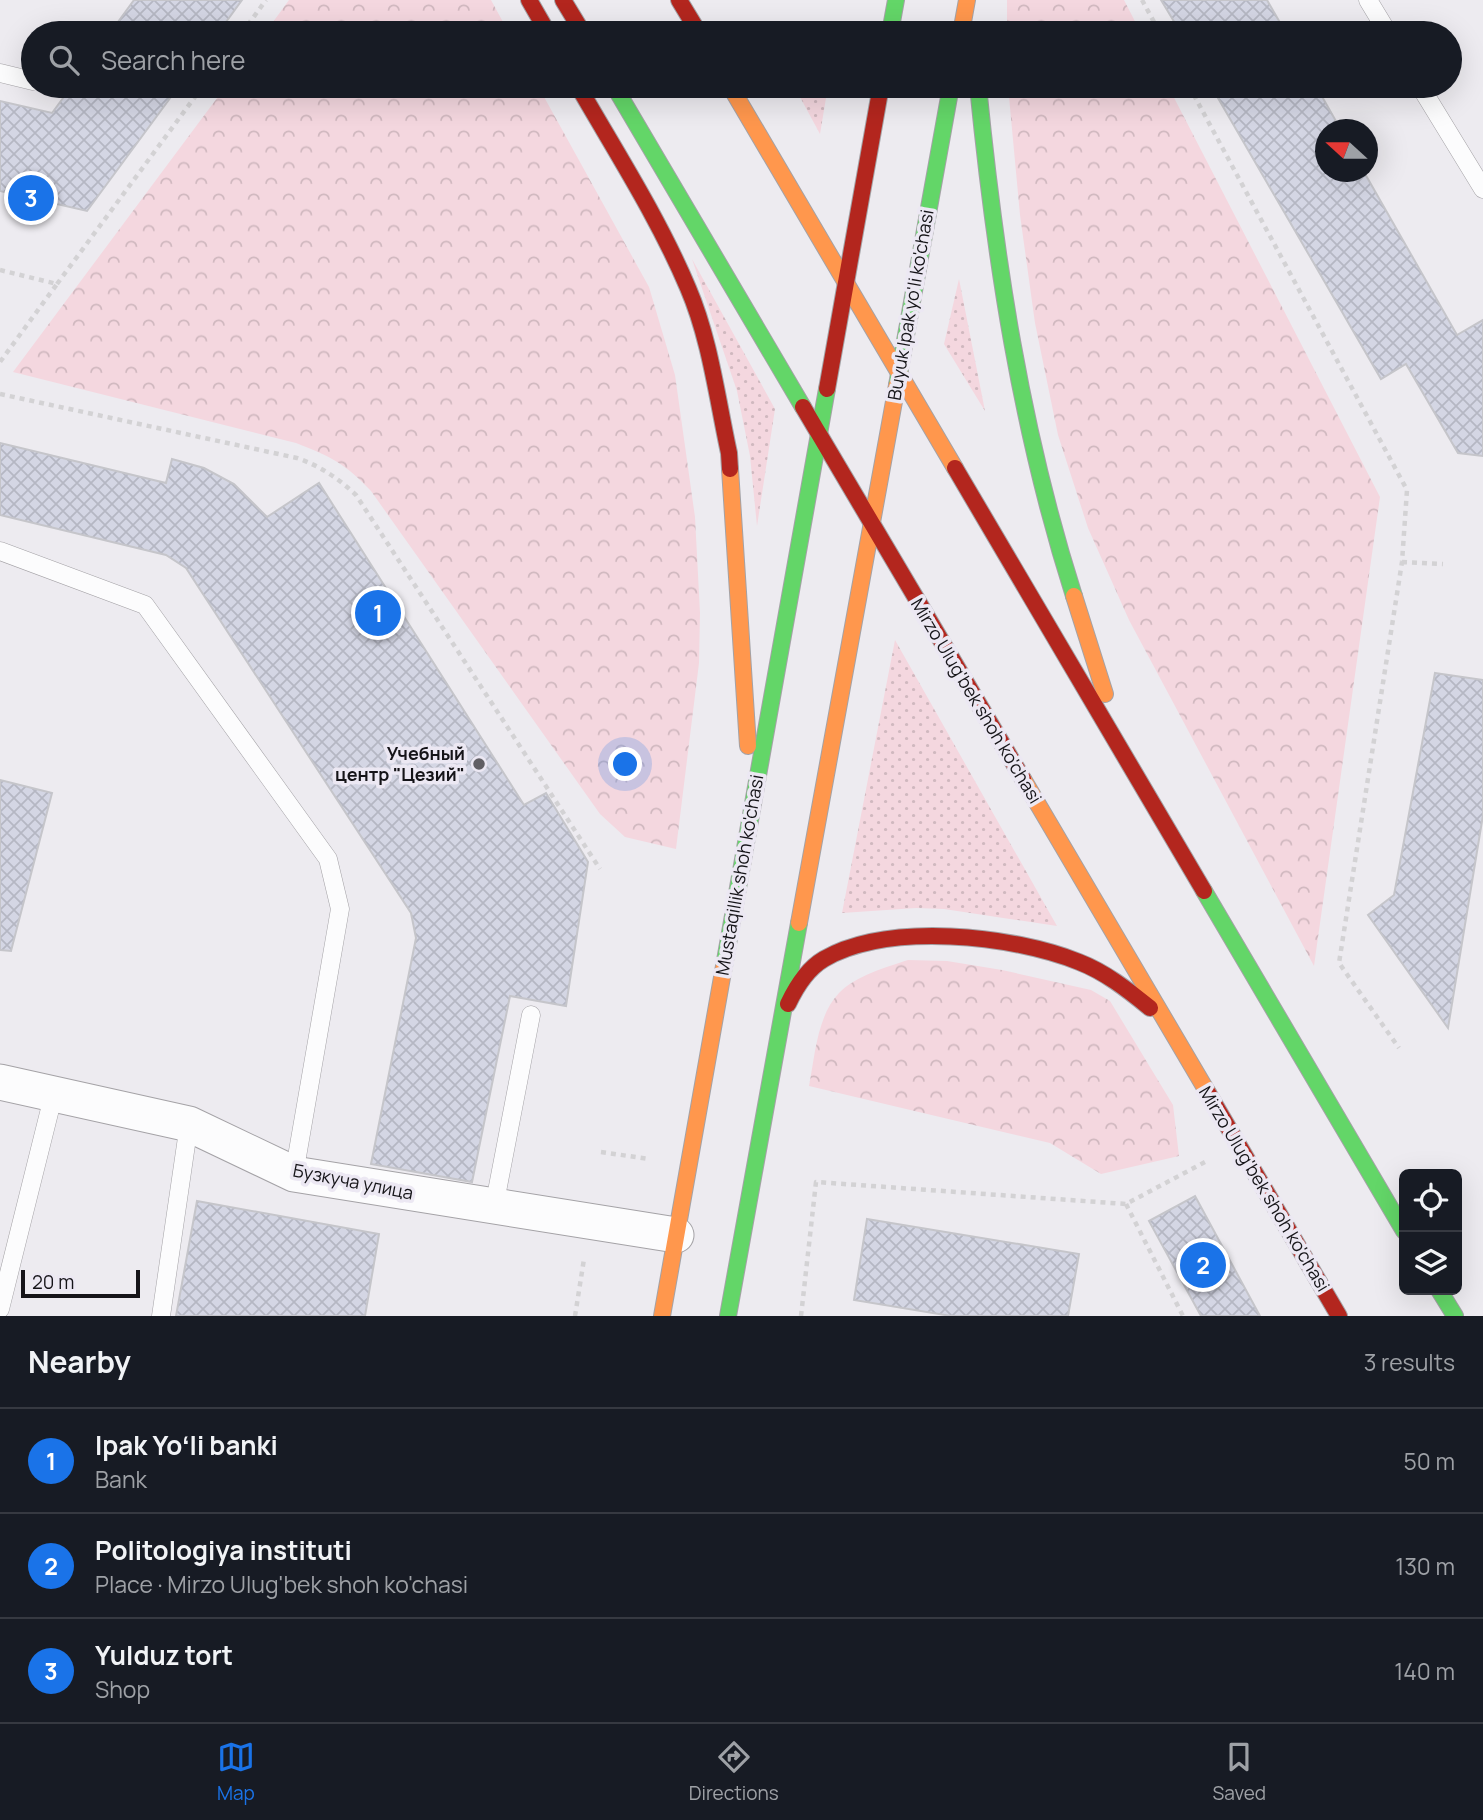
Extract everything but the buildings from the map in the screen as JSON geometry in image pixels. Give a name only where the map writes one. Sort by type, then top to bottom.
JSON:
[{"type":"main road","points":[[529,0],[541,21]]},
{"type":"main road","points":[[563,0],[576,21]]},
{"type":"main road","points":[[679,0],[692,21]]},
{"type":"main road","points":[[892,21],[896,0]]},
{"type":"main road","points":[[964,21],[968,0]]},
{"type":"main road","points":[[968,0],[971,21]]},
{"type":"main road","points":[[585,98],[645,202],[688,288],[710,358],[729,453],[752,808]]},
{"type":"main road","name":"Mirzo Ulug'bek shoh ko'chasi","points":[[621,98],[1339,1316]]},
{"type":"main road","points":[[737,98],[1399,1223]]},
{"type":"main road","points":[[819,435],[879,98]]},
{"type":"main road","name":"Buyuk Ipak yo'li ko'chasi","points":[[872,524],[949,98]]},
{"type":"main road","points":[[979,98],[1010,336],[1048,511],[1124,756]]},
{"type":"main road","name":"Mustaqillik shoh ko'chasi","points":[[662,1316],[819,435]]},
{"type":"main road","points":[[728,1316],[872,524]]},
{"type":"main road","points":[[782,1019],[792,994],[806,974],[825,958],[852,947],[886,940],[967,937],[1011,943],[1077,961],[1128,990],[1165,1021]]},
{"type":"main road","points":[[1442,1295],[1455,1316]]},
{"type":"street","name":"Бузкуча улица","points":[[0,1082],[189,1124],[294,1174],[676,1235]]},
{"type":"lane","points":[[1368,0],[1381,21]]},
{"type":"lane","points":[[0,73],[21,78]]},
{"type":"lane","points":[[1427,98],[1483,189]]},
{"type":"lane","points":[[0,551],[145,605],[328,859],[340,909],[294,1174]]},
{"type":"lane","points":[[494,1207],[531,1014]]},
{"type":"lane","points":[[0,1309],[54,1093]]},
{"type":"lane","points":[[161,1316],[189,1124]]},
{"type":"path","points":[[251,21],[266,0]]},
{"type":"path","points":[[1143,0],[1154,21]]},
{"type":"path","points":[[0,362],[194,98]]},
{"type":"path","points":[[1196,98],[1408,490],[1402,562],[1339,963],[1399,1048]]},
{"type":"path","points":[[0,270],[57,284]]},
{"type":"path","points":[[0,394],[297,458],[320,467],[338,479],[356,495],[600,869]]},
{"type":"path","points":[[1402,562],[1443,564]]},
{"type":"path","points":[[801,1316],[816,1182],[1126,1204],[1238,1144]]},
{"type":"path","points":[[601,1152],[657,1160]]},
{"type":"path","points":[[1126,1204],[1183,1316]]},
{"type":"path","points":[[575,1316],[584,1259]]},
{"type":"green space","points":[[289,0],[491,0],[502,21],[274,21]]},
{"type":"green space","points":[[1007,0],[1124,0],[1135,21],[1007,21]]},
{"type":"green space","points":[[217,98],[545,98],[649,287],[675,375],[695,517],[700,613],[699,663],[676,849],[625,837],[600,814],[371,491],[345,467],[296,443],[13,372]]},
{"type":"green space","points":[[800,98],[826,98],[820,134]]},
{"type":"green space","points":[[1009,98],[1174,98],[1380,497],[1314,966],[1129,620],[1088,528],[1058,435],[1035,323],[1020,215]]},
{"type":"green space","points":[[692,259],[775,409],[757,526],[750,456],[737,391]]},
{"type":"green space","points":[[959,279],[985,411],[944,344]]},
{"type":"green space","points":[[895,640],[1057,926],[944,909],[842,913]]},
{"type":"green space","points":[[908,960],[947,961],[1002,970],[1091,990],[1110,1001],[1173,1105],[1179,1156],[1101,1174],[1050,1143],[809,1086],[821,1025],[839,993],[862,977]]},
{"type":"traffic: fast","points":[[892,21],[896,0]]},
{"type":"traffic: fast","points":[[621,98],[803,407]]},
{"type":"traffic: fast","points":[[897,385],[949,98]]},
{"type":"traffic: fast","points":[[979,98],[1012,344],[1039,471],[1074,596]]},
{"type":"traffic: fast","points":[[724,966],[827,389]]},
{"type":"traffic: fast","points":[[1204,891],[1399,1222]]},
{"type":"traffic: fast","points":[[728,1316],[799,923]]},
{"type":"traffic: fast","points":[[1442,1295],[1455,1316]]},
{"type":"traffic: slow","points":[[963,21],[967,0]]},
{"type":"traffic: slow","points":[[737,98],[955,468]]},
{"type":"traffic: slow","points":[[799,923],[897,385]]},
{"type":"traffic: slow","points":[[730,469],[748,746]]},
{"type":"traffic: slow","points":[[1074,596],[1105,694]]},
{"type":"traffic: slow","points":[[1023,779],[1208,1093]]},
{"type":"traffic: slow","points":[[662,1316],[724,966]]},
{"type":"traffic: jam","points":[[529,0],[541,21]]},
{"type":"traffic: jam","points":[[563,0],[576,21]]},
{"type":"traffic: jam","points":[[679,0],[692,21]]},
{"type":"traffic: jam","points":[[585,98],[650,210],[696,307],[707,348],[730,469]]},
{"type":"traffic: jam","points":[[827,389],[879,98]]},
{"type":"traffic: jam","points":[[803,407],[1023,779]]},
{"type":"traffic: jam","points":[[955,468],[1204,891]]},
{"type":"traffic: jam","points":[[788,1004],[798,985],[812,968],[824,959],[851,947],[882,940],[951,936],[1020,945],[1079,962],[1107,976],[1150,1008]]},
{"type":"traffic: jam","points":[[1208,1093],[1339,1316]]},
{"type":"place","name":"Yulduz tort","points":[[31,198]]},
{"type":"place","name":"Ipak Yoʻli banki","points":[[378,613]]},
{"type":"place","name":"Учебный центр \"Цезий\"","points":[[479,764]]},
{"type":"place","name":"Politologiya instituti","points":[[1203,1265]]}]
